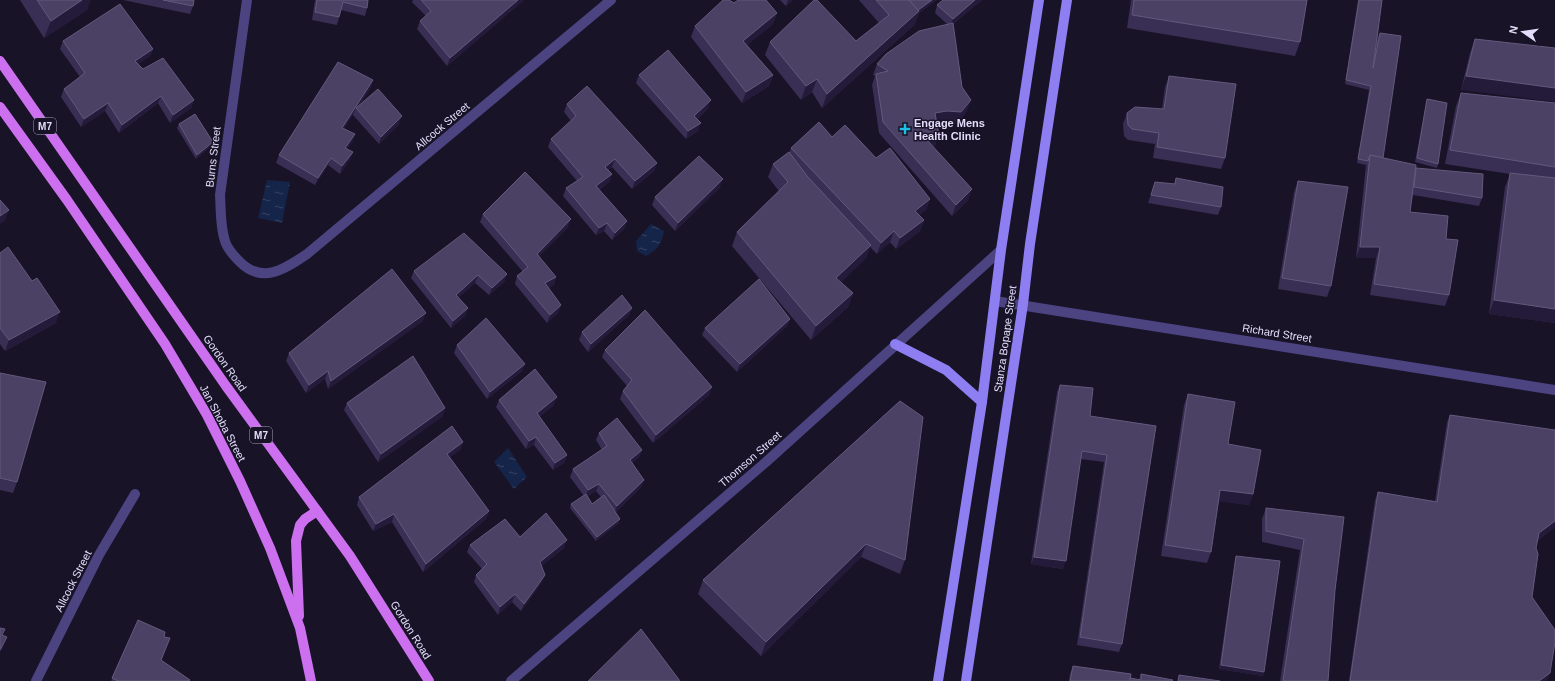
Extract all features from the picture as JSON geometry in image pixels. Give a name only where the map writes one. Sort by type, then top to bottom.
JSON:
[{"type":"main road","name":"Stanza Bopape Street","points":[[938,681],[982,402],[1001,250],[1039,0]]},
{"type":"main road","name":"Stanza Bopape Street","points":[[966,681],[1067,0]]},
{"type":"main road","name":"Gordon Road","points":[[0,61],[226,386],[350,556],[429,681]]},
{"type":"main road","name":"Jan Shoba Street","points":[[0,107],[67,200],[165,344],[207,414],[240,481],[270,548],[300,628],[311,681]]},
{"type":"main road","points":[[895,344],[946,370],[982,402]]},
{"type":"main road","points":[[300,628],[296,541],[300,525],[305,519],[317,511]]},
{"type":"street","name":"Burns Street","points":[[248,0],[221,187],[221,222],[225,242],[232,254],[249,269],[273,273],[287,268]]},
{"type":"street","name":"Allcock Street","points":[[287,268],[313,249],[611,0]]},
{"type":"street","name":"Thomson Street","points":[[511,681],[761,467],[895,344],[1001,250]]},
{"type":"street","name":"Richard Street","points":[[995,301],[1023,304],[1555,390]]},
{"type":"street","name":"Allcock Street","points":[[36,681],[99,555],[136,494]]},
{"type":"water","points":[[267,180],[290,182],[282,223],[258,218]]},
{"type":"water","points":[[651,224],[664,231],[662,240],[658,246],[646,256],[637,251],[636,241]]},
{"type":"water","points":[[508,448],[527,477],[514,489],[494,462]]},
{"type":"building","points":[[37,0],[82,0],[51,21]]},
{"type":"building","points":[[163,0],[194,0],[193,6]]},
{"type":"building","points":[[317,0],[368,0],[367,8],[343,2],[339,17],[315,12]]},
{"type":"building","points":[[421,0],[518,0],[450,58],[420,21],[431,11]]},
{"type":"building","points":[[723,0],[729,0],[734,3],[738,0],[766,0],[777,13],[743,41],[773,75],[746,92],[695,26]]},
{"type":"building","points":[[814,0],[817,0],[856,41],[889,15],[876,0],[909,0],[919,11],[827,94],[817,79],[806,86],[770,42]]},
{"type":"building","points":[[909,0],[932,0],[918,10]]},
{"type":"building","points":[[943,0],[975,0],[953,19],[937,5]]},
{"type":"building","points":[[1134,0],[1307,0],[1300,42],[1132,15]]},
{"type":"building","points":[[1359,0],[1382,0],[1373,68],[1380,33],[1401,36],[1383,158],[1370,155],[1368,161],[1358,159],[1371,86],[1346,80]]},
{"type":"building","points":[[120,4],[153,49],[135,61],[143,69],[163,58],[194,100],[173,115],[161,96],[122,125],[108,103],[84,119],[64,89],[85,73],[63,41]]},
{"type":"building","name":"Engage Mens Health Clinic","points":[[953,23],[962,87],[971,100],[961,112],[947,111],[935,113],[939,135],[927,140],[972,189],[956,205],[883,122],[876,74],[888,71],[877,64],[886,54],[919,31]]},
{"type":"building","points":[[1475,39],[1555,48],[1555,88],[1466,76]]},
{"type":"building","points":[[668,50],[711,100],[694,116],[701,123],[688,131],[639,75]]},
{"type":"building","points":[[338,62],[373,80],[342,128],[355,134],[345,148],[353,152],[342,166],[331,158],[318,178],[279,155]]},
{"type":"building","points":[[1169,76],[1236,84],[1225,158],[1157,147],[1159,133],[1132,129],[1128,125],[1127,113],[1135,107],[1164,109]]},
{"type":"building","points":[[587,86],[657,163],[635,181],[615,159],[605,167],[612,174],[596,186],[627,221],[615,233],[607,223],[599,228],[566,188],[583,177],[551,139],[576,116],[567,104]]},
{"type":"building","points":[[378,89],[402,116],[381,137],[356,108]]},
{"type":"building","points":[[1461,93],[1555,103],[1555,167],[1450,150]]},
{"type":"building","points":[[1427,99],[1447,103],[1438,164],[1417,158]]},
{"type":"building","points":[[195,114],[213,142],[197,155],[179,124]]},
{"type":"building","points":[[819,122],[832,137],[845,125],[876,158],[890,148],[930,199],[915,211],[924,220],[900,238],[894,231],[881,243],[791,148]]},
{"type":"building","points":[[789,152],[807,176],[871,245],[836,278],[853,293],[816,326],[737,232],[788,182],[773,164]]},
{"type":"building","points":[[1370,155],[1416,165],[1410,212],[1448,216],[1446,239],[1458,240],[1449,295],[1374,284],[1380,247],[1360,247]]},
{"type":"building","points":[[699,156],[723,179],[678,223],[655,197]]},
{"type":"building","points":[[1416,168],[1483,174],[1482,198],[1414,187]]},
{"type":"building","points":[[525,172],[571,219],[537,254],[556,277],[545,283],[561,305],[550,315],[517,276],[528,267],[483,214]]},
{"type":"building","points":[[1510,173],[1555,178],[1555,309],[1494,300]]},
{"type":"building","points":[[1176,178],[1223,187],[1221,207],[1151,195],[1155,182],[1175,184]]},
{"type":"building","points":[[1298,181],[1348,187],[1331,286],[1282,278]]},
{"type":"building","points":[[0,200],[9,210],[0,216]]},
{"type":"building","points":[[464,233],[507,274],[492,288],[478,275],[456,295],[468,308],[453,321],[414,271]]},
{"type":"building","points":[[8,247],[32,281],[37,278],[60,312],[9,340],[0,328],[0,253]]},
{"type":"building","points":[[392,269],[426,313],[331,381],[328,371],[309,385],[289,353]]},
{"type":"building","points":[[759,279],[790,319],[740,364],[705,328]]},
{"type":"building","points":[[622,295],[632,308],[591,344],[582,332]]},
{"type":"building","points":[[645,310],[712,387],[656,435],[623,391],[632,380],[605,350]]},
{"type":"building","points":[[486,318],[525,364],[490,392],[457,345]]},
{"type":"building","points":[[413,356],[445,408],[381,454],[347,403]]},
{"type":"building","points":[[535,369],[557,397],[537,413],[567,455],[555,463],[536,437],[529,441],[499,400]]},
{"type":"building","points":[[0,373],[46,382],[17,482],[0,478]]},
{"type":"building","points":[[1060,385],[1093,388],[1090,416],[1156,426],[1122,644],[1080,637],[1107,455],[1082,451],[1066,561],[1034,557]]},
{"type":"building","points":[[1188,394],[1235,402],[1228,444],[1261,450],[1253,494],[1220,490],[1211,552],[1165,545]]},
{"type":"building","points":[[900,401],[923,417],[905,560],[866,544],[766,642],[703,580]]},
{"type":"building","points":[[1450,415],[1555,430],[1555,521],[1539,533],[1536,548],[1538,554],[1532,597],[1555,630],[1555,642],[1550,673],[1539,681],[1350,681],[1378,492],[1437,502]]},
{"type":"building","points":[[617,418],[642,450],[630,460],[644,480],[617,506],[599,484],[588,490],[573,469],[607,446],[599,433]]},
{"type":"building","points":[[452,426],[463,442],[447,454],[489,511],[426,564],[394,514],[376,524],[359,497]]},
{"type":"building","points":[[586,494],[592,504],[604,495],[620,519],[597,537],[571,504]]},
{"type":"building","points":[[1266,508],[1344,517],[1335,590],[1328,681],[1283,681],[1304,539],[1266,531]]},
{"type":"building","points":[[546,513],[567,540],[540,562],[545,575],[524,604],[515,594],[500,607],[476,575],[487,564],[470,545],[505,519],[520,537]]},
{"type":"building","points":[[1236,556],[1280,561],[1264,672],[1221,665]]},
{"type":"building","points":[[138,620],[165,632],[164,637],[170,638],[161,660],[190,680],[189,681],[118,681],[112,678]]},
{"type":"building","points":[[0,628],[5,629],[2,635],[7,637],[0,650]]},
{"type":"building","points":[[641,629],[680,681],[588,681]]},
{"type":"building","points":[[1073,666],[1131,674],[1130,681],[1070,681]]},
{"type":"building","points":[[1141,674],[1173,680],[1130,681],[1130,678],[1141,680]]},
{"type":"building","points":[[1179,675],[1220,681],[1178,681]]},
{"type":"place","name":"Engage Mens Health Clinic","points":[[905,129]]}]
